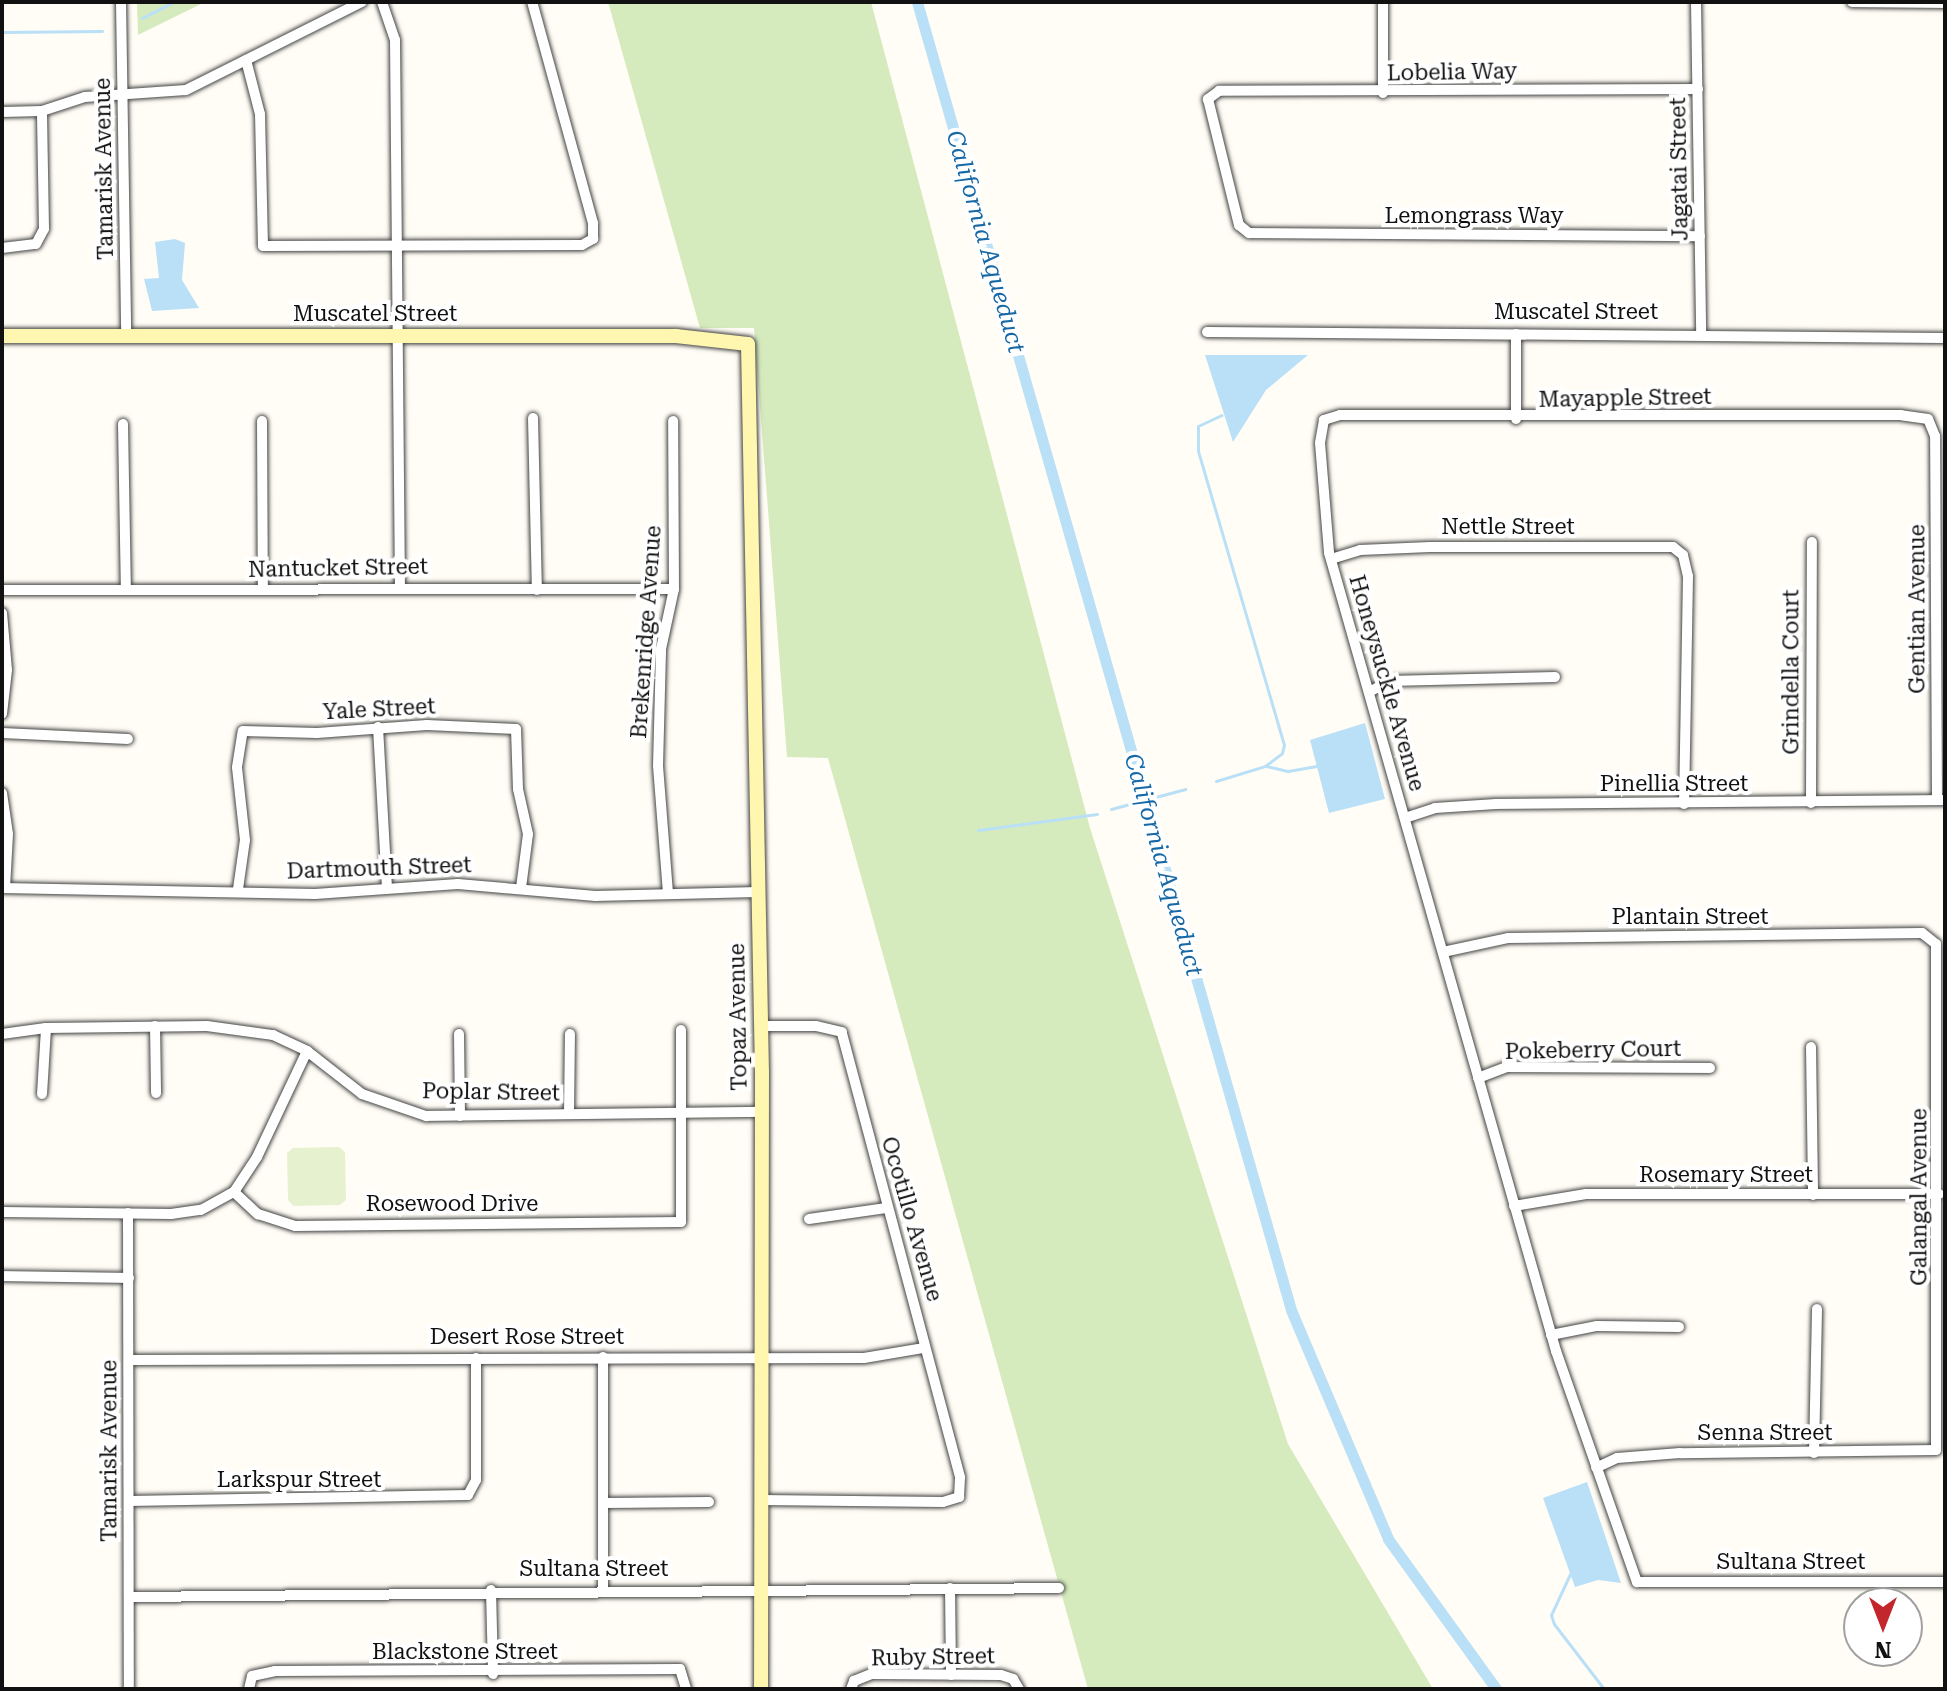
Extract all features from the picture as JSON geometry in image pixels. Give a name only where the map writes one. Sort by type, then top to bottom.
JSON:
[{"type":"street","name":"Tamarisk Avenue","points":[[121,2],[126,336]]},
{"type":"street","points":[[2,112],[42,111],[85,97],[186,90],[362,2]]},
{"type":"street","points":[[382,2],[395,40],[400,586]]},
{"type":"street","points":[[246,60],[260,114],[263,246],[550,247],[593,239],[593,223],[532,2]]},
{"type":"street","points":[[1383,2],[1383,93]]},
{"type":"street","name":"Jagatai Street","points":[[1696,2],[1701,335]]},
{"type":"street","points":[[1852,2],[1945,3]]},
{"type":"street","name":"Lobelia Way","points":[[1249,233],[1239,225],[1208,99],[1219,91],[1383,93],[1698,89]]},
{"type":"street","points":[[2,248],[36,244],[44,229],[42,111]]},
{"type":"street","name":"Lemongrass Way","points":[[1249,233],[1700,236]]},
{"type":"street","name":"Muscatel Street","points":[[1207,332],[1945,338]]},
{"type":"street","points":[[1516,334],[1516,419]]},
{"type":"street","name":"Muscatel Street","points":[[2,336],[676,336],[748,344]]},
{"type":"street","name":"Topaz Avenue","points":[[748,344],[762,1112],[761,1689]]},
{"type":"street","name":"Mayapple Street","points":[[1324,420],[1340,415],[1516,419],[1901,415],[1928,419]]},
{"type":"street","points":[[533,418],[537,590]]},
{"type":"street","name":"Gentian Avenue","points":[[1928,419],[1935,451],[1941,800]]},
{"type":"street","name":"Honeysuckle Avenue","points":[[1324,420],[1320,443],[1331,559],[1371,691],[1551,1335],[1637,1582]]},
{"type":"street","points":[[262,421],[263,589]]},
{"type":"street","name":"Brekenridge Avenue","points":[[668,893],[659,724],[661,649],[674,589],[673,421]]},
{"type":"street","points":[[123,424],[126,589]]},
{"type":"street","name":"Grindella Court","points":[[1811,803],[1812,542]]},
{"type":"street","name":"Nettle Street","points":[[1331,559],[1360,550],[1430,547],[1673,547],[1683,555],[1688,576],[1684,804]]},
{"type":"street","name":"Nantucket Street","points":[[2,590],[400,586],[537,590],[674,589]]},
{"type":"street","points":[[2,613],[7,670],[2,714]]},
{"type":"street","points":[[1371,691],[1389,681],[1555,677]]},
{"type":"street","points":[[378,727],[387,887]]},
{"type":"street","name":"Yale Street","points":[[238,889],[245,840],[237,767],[243,731],[378,727],[516,729],[518,789],[528,834],[521,888]]},
{"type":"street","points":[[2,733],[128,739]]},
{"type":"street","points":[[2,793],[8,834],[4,888]]},
{"type":"street","name":"Pinellia Street","points":[[1405,818],[1435,808],[1496,804],[1941,800]]},
{"type":"street","name":"Dartmouth Street","points":[[4,888],[96,894],[238,889],[315,894],[387,887],[521,888],[595,896],[758,892]]},
{"type":"street","name":"Plantain Street","points":[[1443,952],[1508,938],[1922,933],[1936,944]]},
{"type":"street","name":"Galangal Avenue","points":[[1936,944],[1939,1194],[1936,1450]]},
{"type":"street","points":[[155,1026],[156,1093]]},
{"type":"street","name":"Poplar Street","points":[[2,1034],[46,1028],[155,1026],[273,1035],[307,1051],[362,1094],[426,1116],[762,1112]]},
{"type":"street","name":"Ocotillo Avenue","points":[[760,1500],[943,1502],[959,1497],[960,1477],[886,1208],[842,1032],[816,1026],[761,1026]]},
{"type":"street","points":[[42,1094],[46,1028]]},
{"type":"street","points":[[681,1030],[683,1115]]},
{"type":"street","points":[[459,1034],[460,1116]]},
{"type":"street","points":[[569,1113],[570,1034]]},
{"type":"street","points":[[1811,1047],[1813,1195]]},
{"type":"street","points":[[2,1212],[201,1210],[234,1192],[257,1157],[307,1051]]},
{"type":"street","name":"Pokeberry Court","points":[[1478,1078],[1506,1067],[1710,1068]]},
{"type":"street","name":"Rosewood Drive","points":[[234,1192],[258,1214],[295,1226],[681,1222],[683,1115]]},
{"type":"street","name":"Rosemary Street","points":[[1514,1206],[1586,1194],[1939,1194]]},
{"type":"street","points":[[809,1219],[886,1208]]},
{"type":"street","name":"Tamarisk Avenue","points":[[128,1213],[129,1689]]},
{"type":"street","points":[[2,1276],[129,1278]]},
{"type":"street","points":[[1814,1453],[1817,1309]]},
{"type":"street","points":[[1551,1335],[1597,1326],[1679,1327]]},
{"type":"street","name":"Desert Rose Street","points":[[129,1360],[760,1355],[864,1358],[924,1348]]},
{"type":"street","points":[[603,1357],[603,1589]]},
{"type":"street","name":"Larkspur Street","points":[[129,1501],[468,1495],[476,1480],[476,1358]]},
{"type":"street","name":"Senna Street","points":[[1596,1468],[1617,1458],[1680,1453],[1936,1450]]},
{"type":"street","points":[[603,1503],[709,1502]]},
{"type":"street","name":"Sultana Street","points":[[1637,1582],[1945,1582]]},
{"type":"street","points":[[950,1588],[951,1675]]},
{"type":"street","name":"Sultana Street","points":[[129,1597],[491,1590],[1059,1588]]},
{"type":"street","points":[[491,1590],[493,1674]]},
{"type":"street","name":"Blackstone Street","points":[[249,1689],[252,1676],[275,1671],[493,1674],[680,1669],[686,1689]]},
{"type":"street","name":"Ruby Street","points":[[853,1685],[871,1674],[951,1675],[1016,1684]]},
{"type":"green space","points":[[137,2],[205,2],[138,35]]},
{"type":"green space","points":[[608,2],[871,2],[1090,828],[1288,1444],[1433,1689],[1088,1689],[828,758],[787,757],[754,328],[700,328]]},
{"type":"green space","points":[[339,1147],[345,1152],[346,1200],[340,1205],[293,1206],[288,1200],[287,1153],[293,1148]]},
{"type":"water","points":[[175,239],[185,243],[182,280],[199,308],[152,311],[144,279],[159,278],[155,242]]},
{"type":"water","points":[[1205,355],[1308,355],[1266,390],[1233,442]]},
{"type":"water","points":[[1365,723],[1385,799],[1329,813],[1310,740]]},
{"type":"water","points":[[1587,1482],[1621,1583],[1598,1580],[1575,1587],[1543,1498]]},
{"type":"waterway","points":[[142,18],[173,2]]},
{"type":"waterway","name":"California Aqueduct","points":[[917,2],[1291,1310],[1388,1539],[1496,1689]]},
{"type":"waterway","points":[[2,32],[102,31]]},
{"type":"waterway","points":[[1216,781],[1265,766],[1282,753],[1284,745],[1198,450],[1198,426],[1222,415]]},
{"type":"waterway","points":[[1266,766],[1288,771],[1317,766]]},
{"type":"waterway","name":"California Aqueduct","points":[[1111,809],[1185,789]]},
{"type":"waterway","points":[[978,830],[1097,814]]},
{"type":"waterway","points":[[1570,1574],[1551,1615],[1554,1624],[1604,1689]]}]
